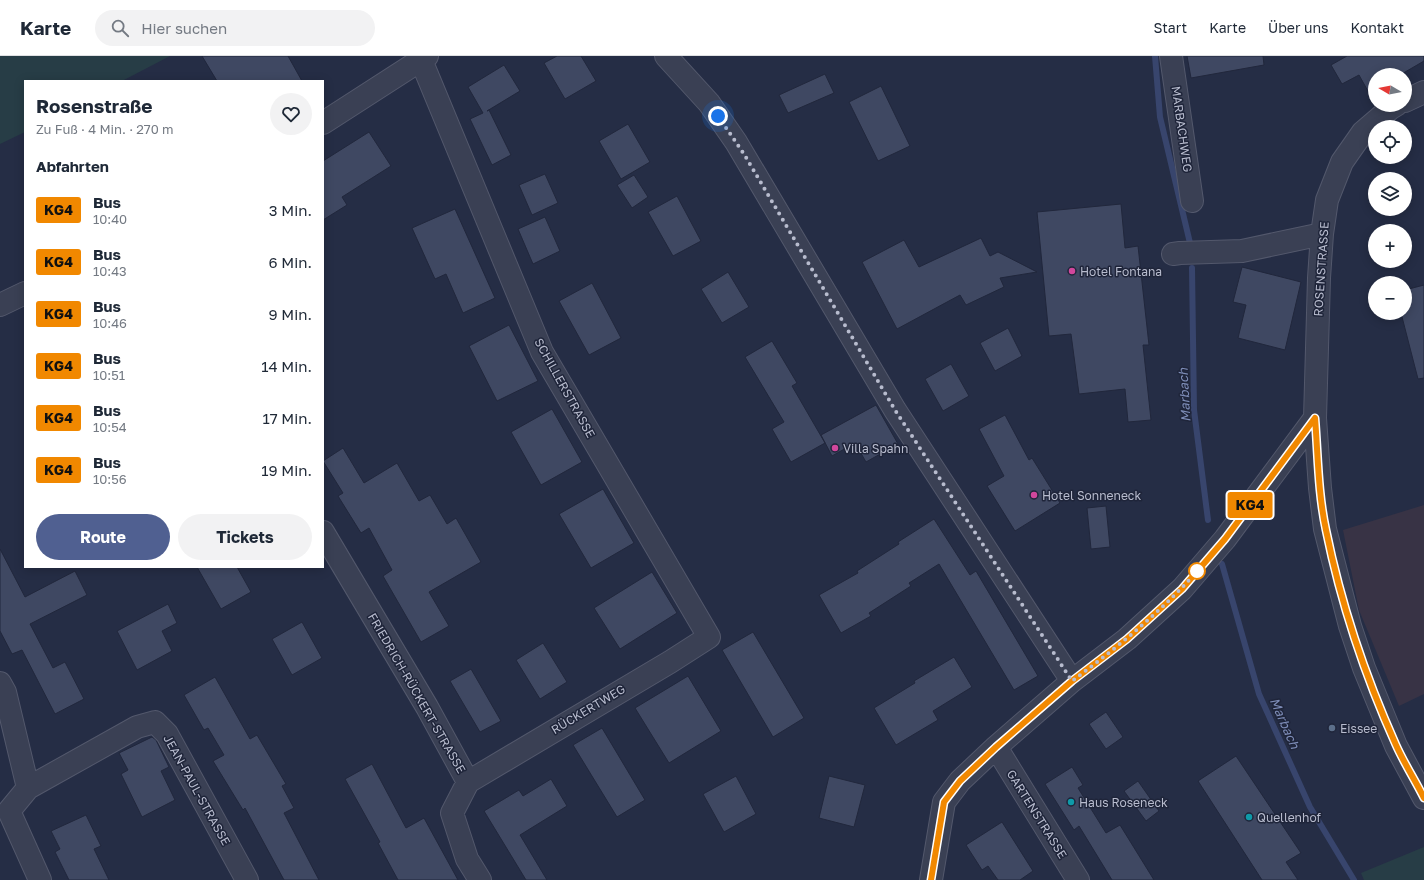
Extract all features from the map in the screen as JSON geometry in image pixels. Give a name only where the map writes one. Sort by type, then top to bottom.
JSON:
[{"type":"street","points":[[666,56],[709,103],[736,142],[895,410],[1072,681]]},
{"type":"street","name":"MARBACHWEG","points":[[1171,56],[1192,201]]},
{"type":"street","points":[[324,122],[424,58]]},
{"type":"street","name":"SCHILLERSTRASSE","points":[[424,58],[542,352],[709,637]]},
{"type":"street","points":[[1412,98],[1424,92]]},
{"type":"street","name":"ROSENSTRASSE","points":[[1386,112],[1363,132],[1342,162],[1327,200],[1322,234],[1319,278],[1315,418],[1320,488],[1325,529],[1350,626],[1364,668],[1396,746],[1424,798]]},
{"type":"street","points":[[1173,254],[1242,252],[1322,234]]},
{"type":"street","points":[[0,305],[24,293]]},
{"type":"street","points":[[931,880],[944,802],[960,781],[996,747],[1072,681],[1127,639],[1182,589],[1225,539],[1315,418]]},
{"type":"street","name":"FRIEDRICH-RÜCKERT-STRASSE","points":[[324,534],[427,707],[468,782],[452,813],[467,859],[480,880]]},
{"type":"street","name":"RÜCKERTWEG","points":[[468,782],[670,662],[709,637]]},
{"type":"street","points":[[0,683],[5,692],[28,788],[9,811],[40,880]]},
{"type":"street","name":"JEAN-PAUL-STRASSE","points":[[28,788],[137,727],[155,722],[167,734],[247,880]]},
{"type":"street","name":"GARTENSTRASSE","points":[[996,747],[1078,880]]},
{"type":"shaded area","points":[[0,56],[170,56],[124,80],[24,80],[24,132],[0,144]]},
{"type":"shaded area","points":[[1424,505],[1424,694],[1399,706],[1359,610],[1343,530]]},
{"type":"shaded area","points":[[1424,847],[1424,880],[1364,880],[1361,873]]},
{"type":"building","points":[[202,56],[288,56],[301,80],[216,80]]},
{"type":"building","points":[[557,56],[581,56],[596,81],[565,99],[544,63]]},
{"type":"building","points":[[1187,56],[1263,56],[1264,65],[1191,78]]},
{"type":"building","points":[[1347,56],[1424,56],[1424,61],[1412,68],[1368,68],[1368,91],[1359,75],[1342,84],[1331,65]]},
{"type":"building","points":[[504,65],[520,91],[487,111],[489,110],[511,155],[492,165],[470,119],[483,113],[468,87]]},
{"type":"building","points":[[825,74],[834,93],[788,113],[779,95]]},
{"type":"building","points":[[881,86],[910,146],[878,161],[849,102]]},
{"type":"building","points":[[628,124],[650,162],[621,179],[599,141]]},
{"type":"building","points":[[369,132],[391,166],[342,197],[347,205],[324,219],[324,160]]},
{"type":"building","points":[[545,174],[558,203],[532,215],[519,185]]},
{"type":"building","points":[[634,175],[648,197],[632,208],[617,185]]},
{"type":"building","points":[[677,196],[701,241],[673,256],[648,212]]},
{"type":"building","points":[[1121,204],[1125,248],[1138,246],[1149,345],[1143,345],[1151,420],[1128,422],[1125,389],[1079,394],[1071,334],[1049,336],[1037,212]]},
{"type":"building","points":[[455,209],[495,298],[463,313],[446,274],[435,279],[412,228]]},
{"type":"building","points":[[545,217],[560,251],[533,264],[518,229]]},
{"type":"building","points":[[981,238],[990,256],[998,252],[1037,272],[1000,278],[1004,287],[966,305],[960,295],[897,329],[862,262],[904,240],[919,267]]},
{"type":"building","points":[[1242,267],[1301,282],[1285,350],[1238,338],[1246,305],[1233,302]]},
{"type":"building","points":[[728,272],[749,307],[722,323],[701,289]]},
{"type":"building","points":[[592,283],[621,338],[589,355],[559,301]]},
{"type":"building","points":[[1424,285],[1424,378],[1418,379],[1403,320],[1412,320],[1412,288]]},
{"type":"building","points":[[509,325],[538,381],[497,401],[469,346]]},
{"type":"building","points":[[1008,328],[1022,356],[995,371],[980,343]]},
{"type":"building","points":[[772,341],[797,383],[792,386],[825,443],[791,462],[772,429],[784,422],[745,357]]},
{"type":"building","points":[[951,364],[969,396],[943,411],[925,379]]},
{"type":"building","points":[[876,405],[898,444],[866,462],[855,443],[832,456],[821,435]]},
{"type":"building","points":[[552,409],[582,462],[541,485],[511,432]]},
{"type":"building","points":[[1005,415],[1029,460],[1032,458],[1060,503],[1015,531],[987,486],[1004,476],[979,429]]},
{"type":"building","points":[[343,448],[364,483],[397,463],[419,501],[430,495],[447,524],[456,518],[481,562],[429,592],[449,626],[421,642],[383,576],[392,570],[369,528],[361,533],[338,496],[343,493],[324,460]]},
{"type":"building","points":[[603,489],[634,543],[591,568],[559,514]]},
{"type":"building","points":[[1106,506],[1110,547],[1091,549],[1087,508]]},
{"type":"building","points":[[934,519],[970,575],[976,571],[1038,676],[1014,690],[939,564],[909,583],[911,586],[869,613],[871,616],[841,633],[819,595],[858,573],[857,571]]},
{"type":"building","points":[[0,549],[25,597],[75,571],[87,595],[30,624],[53,668],[65,662],[84,699],[55,714],[22,650],[12,654],[0,631]]},
{"type":"building","points":[[198,568],[238,568],[251,592],[221,609]]},
{"type":"building","points":[[652,572],[677,613],[620,649],[594,608]]},
{"type":"building","points":[[168,604],[177,623],[162,631],[172,651],[137,670],[117,631]]},
{"type":"building","points":[[302,622],[322,658],[292,675],[272,639]]},
{"type":"building","points":[[753,632],[804,718],[773,737],[722,650]]},
{"type":"building","points":[[543,643],[567,682],[540,699],[516,660]]},
{"type":"building","points":[[954,657],[972,687],[933,711],[938,720],[896,745],[874,708],[915,683],[914,681]]},
{"type":"building","points":[[471,669],[501,721],[480,732],[450,681]]},
{"type":"building","points":[[688,676],[721,731],[669,763],[635,708]]},
{"type":"building","points":[[215,677],[250,739],[257,735],[286,784],[282,786],[294,808],[284,813],[319,880],[284,880],[245,808],[243,810],[213,761],[224,755],[208,728],[204,730],[184,695]]},
{"type":"building","points":[[1106,712],[1123,737],[1106,749],[1089,724]]},
{"type":"building","points":[[602,728],[645,800],[617,817],[573,745]]},
{"type":"building","points":[[152,737],[156,740],[169,767],[161,771],[175,800],[142,817],[121,774],[128,770],[119,753]]},
{"type":"building","name":"Quellenhof","points":[[1236,756],[1301,853],[1286,862],[1298,880],[1262,880],[1198,781]]},
{"type":"building","points":[[372,764],[406,828],[424,818],[458,880],[398,880],[378,843],[380,842],[345,779]]},
{"type":"building","points":[[1072,767],[1083,785],[1078,788],[1106,833],[1120,825],[1154,880],[1112,880],[1079,826],[1074,830],[1045,784]]},
{"type":"building","points":[[736,776],[756,814],[724,832],[703,794]]},
{"type":"building","points":[[829,776],[865,785],[854,827],[819,818]]},
{"type":"building","points":[[551,779],[567,806],[520,835],[547,880],[526,880],[484,811],[519,790],[523,796]]},
{"type":"building","points":[[1138,781],[1159,811],[1146,821],[1124,791]]},
{"type":"building","points":[[86,815],[101,846],[94,849],[109,880],[69,880],[55,852],[60,849],[51,831]]},
{"type":"building","points":[[1002,822],[1033,871],[1020,880],[998,880],[988,866],[982,870],[966,845]]},
{"type":"waterway","name":"Marbach","points":[[1155,56],[1160,117],[1190,243]]},
{"type":"waterway","name":"Marbach","points":[[1192,268],[1194,410],[1208,520]]},
{"type":"waterway","name":"Marbach","points":[[1222,564],[1259,694],[1310,807],[1354,880]]},
{"type":"bus line","name":"KG4","points":[[931,880],[944,802],[960,781],[996,747],[1072,681],[1127,639],[1182,589],[1225,539],[1315,418],[1320,488],[1325,529],[1350,626],[1364,668],[1396,746],[1424,798]]},
{"type":"place","name":"Hotel Fontana","points":[[1072,271]]},
{"type":"place","name":"Villa Spahn","points":[[835,448]]},
{"type":"place","name":"Hotel Sonneneck","points":[[1034,495]]},
{"type":"place","name":"Eissee","points":[[1332,728]]},
{"type":"place","name":"Haus Roseneck","points":[[1071,802]]},
{"type":"place","name":"Quellenhof","points":[[1249,817]]},
{"type":"route","points":[[718,116],[744,154],[895,410],[1072,681],[1127,639],[1182,589],[1201,567],[1197,571]]}]
